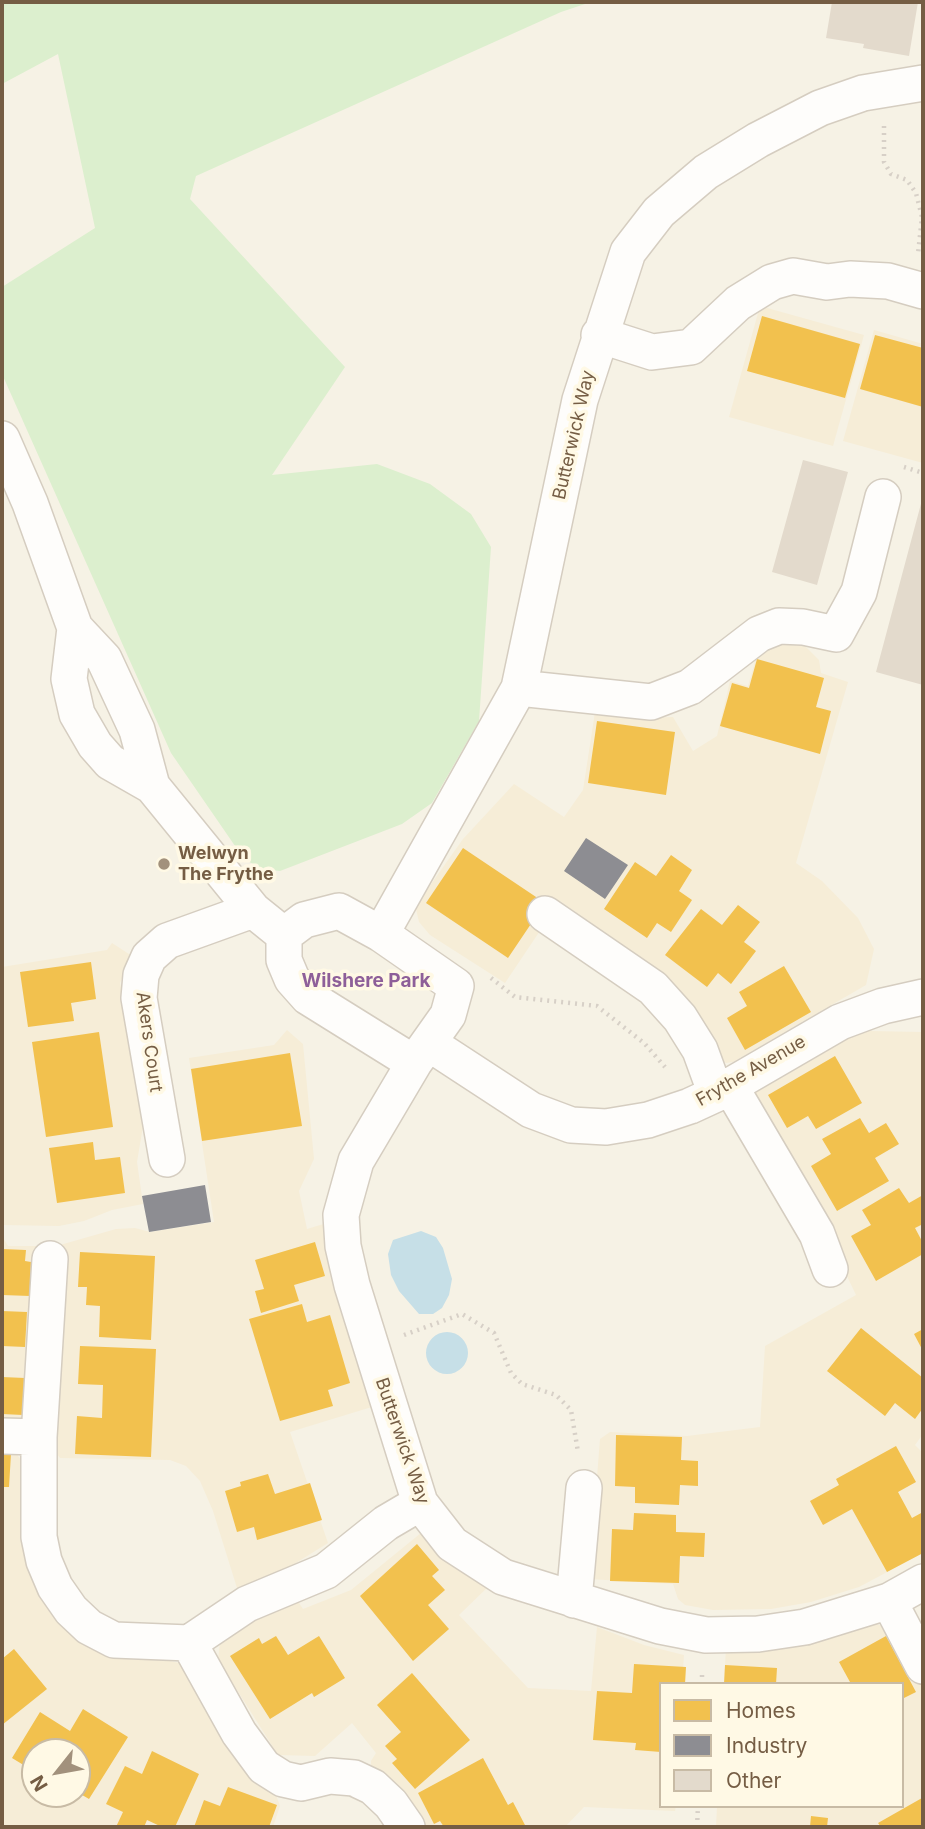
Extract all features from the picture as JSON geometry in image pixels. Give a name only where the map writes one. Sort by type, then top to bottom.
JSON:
[{"type":"street","name":"Butterwick Way","points":[[381,934],[519,688],[580,400],[628,252],[659,212],[706,172],[758,140],[820,108],[863,93],[912,84]]},
{"type":"street","points":[[599,335],[652,352],[691,347],[738,303],[772,282],[793,276],[827,282],[850,279],[888,281],[919,290]]},
{"type":"street","points":[[2,439],[30,503],[75,628],[104,659],[137,730],[152,786]]},
{"type":"street","points":[[519,688],[651,702],[690,687],[759,634],[779,626],[803,626],[836,634],[859,592],[883,497]]},
{"type":"street","points":[[75,628],[69,679],[77,714],[94,745],[110,762],[152,786],[253,910],[284,935],[304,920],[339,911],[381,934],[456,986]]},
{"type":"street","name":"Akers Court","points":[[167,1158],[139,998],[141,975],[149,957],[167,941],[253,910]]},
{"type":"street","points":[[545,914],[653,988],[680,1018],[700,1050],[712,1095],[817,1234],[830,1269]]},
{"type":"street","name":"Frythe Avenue","points":[[284,935],[284,960],[292,979],[308,997],[531,1110],[571,1125],[617,1126],[648,1120],[712,1095],[840,1022],[883,1006],[923,997]]},
{"type":"street","name":"Butterwick Way","points":[[456,986],[448,1015],[355,1161],[341,1215],[343,1246],[370,1347],[420,1503],[452,1544],[503,1577],[660,1626],[706,1635],[758,1634],[805,1627],[889,1601],[923,1582]]},
{"type":"street","points":[[50,1259],[39,1437],[39,1537],[44,1562],[55,1587],[71,1610],[89,1627],[114,1640],[189,1643],[247,1604],[326,1571],[376,1531],[420,1503]]},
{"type":"street","points":[[2,1436],[39,1437]]},
{"type":"street","points":[[574,1600],[584,1488]]},
{"type":"street","points":[[889,1601],[923,1666]]},
{"type":"street","points":[[189,1643],[239,1733],[264,1767],[283,1779],[301,1783],[330,1776],[354,1778],[373,1787],[391,1804],[407,1827]]},
{"type":"path","points":[[912,84],[882,131],[882,149],[884,162],[891,174],[907,180],[916,193],[922,217],[919,290]]},
{"type":"path","points":[[456,986],[490,978],[514,997],[597,1006],[645,1042],[670,1073],[712,1095]]},
{"type":"path","points":[[370,1347],[462,1314],[494,1334],[511,1373],[522,1384],[556,1395],[571,1410],[584,1488]]},
{"type":"path","points":[[697,1827],[698,1808]]},
{"type":"shaded area","points":[[760,306],[864,335],[833,446],[729,417]]},
{"type":"shaded area","points":[[874,330],[923,344],[923,463],[843,441]]},
{"type":"shaded area","points":[[801,642],[819,660],[821,673],[848,682],[796,863],[822,881],[858,918],[874,949],[866,985],[733,1062],[726,1063],[718,1058],[681,995],[635,954],[560,901],[505,983],[430,935],[419,922],[416,909],[419,901],[463,839],[514,784],[564,817],[583,790],[595,712],[643,718],[673,717],[693,751],[717,736],[730,681],[748,686],[757,655],[769,643]]},
{"type":"shaded area","points":[[112,943],[132,956],[120,983],[142,1073],[144,1120],[137,1162],[143,1204],[59,1226],[2,1225],[2,967],[107,950]]},
{"type":"shaded area","points":[[287,1030],[303,1044],[314,1159],[299,1191],[307,1229],[330,1222],[375,1406],[290,1432],[328,1543],[291,1566],[237,1588],[213,1511],[200,1481],[186,1466],[170,1460],[60,1458],[54,1450],[60,1245],[116,1229],[135,1228],[150,1232],[214,1222],[189,1058],[274,1045]]},
{"type":"shaded area","points":[[869,1031],[923,1032],[923,1434],[915,1445],[923,1453],[923,1553],[859,1587],[811,1602],[771,1609],[713,1610],[685,1605],[678,1599],[673,1584],[589,1579],[600,1439],[610,1432],[687,1436],[760,1427],[765,1346],[856,1295],[806,1190],[755,1101],[756,1091],[766,1081],[842,1040]]},
{"type":"shaded area","points":[[2,1236],[8,1246],[42,1246],[30,1419],[2,1419]]},
{"type":"shaded area","points":[[2,1447],[15,1452],[24,1464],[27,1551],[111,1653],[134,1660],[163,1659],[183,1664],[273,1786],[280,1806],[273,1827],[2,1827]]},
{"type":"shaded area","points":[[421,1533],[459,1570],[490,1585],[459,1615],[528,1688],[591,1691],[597,1627],[644,1645],[684,1655],[682,1682],[659,1682],[659,1808],[676,1808],[675,1811],[584,1807],[565,1827],[415,1827],[371,1768],[371,1761],[376,1753],[352,1723],[315,1756],[278,1755],[218,1660],[220,1642],[243,1621],[295,1597],[303,1609],[351,1590]]},
{"type":"shaded area","points":[[870,1622],[889,1628],[923,1685],[923,1827],[716,1827],[717,1808],[904,1808],[904,1682],[724,1682],[726,1647]]},
{"type":"green space","points":[[2,2],[591,2],[561,12],[196,176],[190,199],[345,367],[272,475],[377,464],[430,484],[471,514],[491,547],[479,721],[432,803],[402,824],[280,871],[262,869],[244,859],[171,753],[2,374],[2,287],[95,228],[58,54],[2,84]]},
{"type":"water","points":[[421,1231],[436,1237],[443,1248],[452,1279],[449,1295],[442,1308],[433,1314],[419,1314],[399,1291],[391,1275],[388,1254],[393,1240]]},
{"type":"water","points":[[447,1332],[462,1338],[468,1353],[462,1368],[447,1374],[432,1368],[426,1353],[432,1338]]},
{"type":"building: Homes","points":[[762,316],[860,344],[845,398],[747,371]]},
{"type":"building: Homes","points":[[875,335],[923,348],[923,407],[860,389]]},
{"type":"building: Homes","points":[[757,659],[824,678],[816,707],[831,711],[820,754],[720,726],[732,683],[749,688]]},
{"type":"building: Homes","points":[[597,721],[675,732],[666,795],[588,783]]},
{"type":"building: Homes","points":[[463,848],[545,903],[508,958],[426,903]]},
{"type":"building: Homes","points":[[671,855],[692,870],[679,891],[692,900],[671,932],[657,923],[647,938],[604,909],[635,862],[656,876]]},
{"type":"building: Homes","points":[[738,905],[760,922],[744,942],[756,951],[731,984],[718,973],[707,987],[665,955],[701,909],[722,925]]},
{"type":"building: Homes","points":[[91,962],[96,999],[71,1003],[74,1021],[28,1027],[20,972]]},
{"type":"building: Homes","points":[[784,966],[811,1012],[745,1050],[727,1018],[747,1006],[739,992]]},
{"type":"building: Homes","points":[[99,1032],[113,1127],[46,1137],[32,1042]]},
{"type":"building: Homes","points":[[290,1053],[302,1126],[202,1141],[191,1069]]},
{"type":"building: Homes","points":[[835,1056],[862,1103],[816,1129],[808,1116],[787,1128],[768,1095]]},
{"type":"building: Homes","points":[[860,1118],[869,1133],[886,1123],[899,1144],[875,1158],[889,1181],[837,1211],[811,1166],[831,1154],[822,1139]]},
{"type":"building: Homes","points":[[93,1142],[95,1160],[120,1157],[125,1193],[57,1203],[49,1148]]},
{"type":"building: Homes","points":[[899,1188],[909,1203],[923,1195],[923,1224],[915,1228],[923,1243],[923,1254],[876,1281],[851,1236],[871,1225],[862,1210]]},
{"type":"building: Homes","points":[[315,1242],[325,1276],[294,1285],[299,1301],[261,1313],[255,1291],[264,1289],[255,1260]]},
{"type":"building: Homes","points":[[2,1249],[26,1250],[25,1261],[31,1262],[30,1296],[2,1295]]},
{"type":"building: Homes","points":[[80,1252],[155,1256],[151,1340],[99,1337],[100,1306],[86,1305],[87,1287],[78,1287]]},
{"type":"building: Homes","points":[[302,1304],[307,1322],[330,1315],[350,1383],[328,1390],[333,1406],[280,1421],[249,1319]]},
{"type":"building: Homes","points":[[2,1311],[27,1312],[25,1347],[2,1346]]},
{"type":"building: Homes","points":[[861,1328],[923,1378],[923,1408],[915,1419],[895,1403],[885,1416],[827,1371]]},
{"type":"building: Homes","points":[[923,1329],[923,1351],[914,1334]]},
{"type":"building: Homes","points":[[80,1346],[156,1349],[151,1457],[75,1454],[77,1416],[102,1418],[103,1385],[78,1384]]},
{"type":"building: Homes","points":[[2,1377],[25,1378],[23,1415],[2,1414]]},
{"type":"building: Homes","points":[[616,1435],[682,1437],[681,1460],[698,1461],[698,1486],[680,1485],[679,1505],[635,1503],[635,1487],[615,1486]]},
{"type":"building: Homes","points":[[896,1446],[916,1482],[898,1492],[912,1518],[923,1512],[923,1553],[887,1572],[852,1509],[823,1525],[810,1501],[839,1485],[836,1479]]},
{"type":"building: Homes","points":[[2,1454],[11,1454],[9,1487],[2,1487]]},
{"type":"building: Homes","points":[[268,1474],[275,1494],[310,1483],[322,1520],[257,1540],[254,1527],[237,1532],[225,1491],[241,1486],[240,1482]]},
{"type":"building: Homes","points":[[634,1513],[676,1515],[676,1532],[705,1533],[704,1557],[680,1556],[679,1583],[610,1581],[612,1529],[633,1530]]},
{"type":"building: Homes","points":[[417,1544],[439,1570],[432,1576],[445,1590],[428,1605],[449,1629],[413,1661],[360,1596]]},
{"type":"building: Homes","points":[[276,1636],[288,1655],[319,1636],[345,1678],[314,1697],[312,1693],[270,1719],[230,1656],[259,1638],[262,1644]]},
{"type":"building: Homes","points":[[886,1636],[916,1692],[904,1698],[904,1682],[850,1682],[839,1662]]},
{"type":"building: Homes","points":[[14,1649],[47,1689],[2,1725],[2,1659]]},
{"type":"building: Homes","points":[[634,1664],[686,1667],[685,1682],[659,1682],[659,1752],[635,1750],[636,1743],[593,1740],[597,1691],[632,1693]]},
{"type":"building: Homes","points":[[725,1665],[777,1668],[776,1682],[724,1682]]},
{"type":"building: Homes","points":[[412,1673],[470,1740],[415,1789],[392,1763],[397,1759],[385,1746],[401,1732],[377,1705]]},
{"type":"building: Homes","points":[[83,1709],[128,1737],[91,1796],[91,1738],[24,1738],[40,1712],[70,1731]]},
{"type":"building: Homes","points":[[21,1743],[21,1763],[12,1758]]},
{"type":"building: Homes","points":[[152,1751],[199,1774],[175,1827],[162,1827],[147,1820],[144,1827],[116,1827],[123,1812],[106,1804],[125,1766],[142,1774]]},
{"type":"building: Homes","points":[[483,1758],[508,1805],[513,1802],[526,1827],[444,1827],[440,1821],[434,1824],[418,1793]]},
{"type":"building: Homes","points":[[228,1787],[277,1805],[269,1827],[194,1827],[204,1800],[220,1806]]},
{"type":"building: Homes","points":[[922,1798],[923,1827],[881,1827],[878,1823]]},
{"type":"building: Homes","points":[[811,1816],[828,1818],[827,1827],[810,1827]]},
{"type":"building: Industry","points":[[586,838],[628,865],[605,899],[564,871]]},
{"type":"building: Industry","points":[[205,1185],[211,1222],[149,1232],[142,1196]]},
{"type":"building: Other","points":[[832,2],[918,2],[909,56],[863,48],[864,44],[826,38]]},
{"type":"building: Other","points":[[803,460],[848,472],[817,585],[772,572]]},
{"type":"building: Other","points":[[923,501],[923,685],[876,672]]},
{"type":"place","name":"Welwyn The Frythe","points":[[164,864]]},
{"type":"district","name":"Wilshere Park","points":[[366,981]]}]
